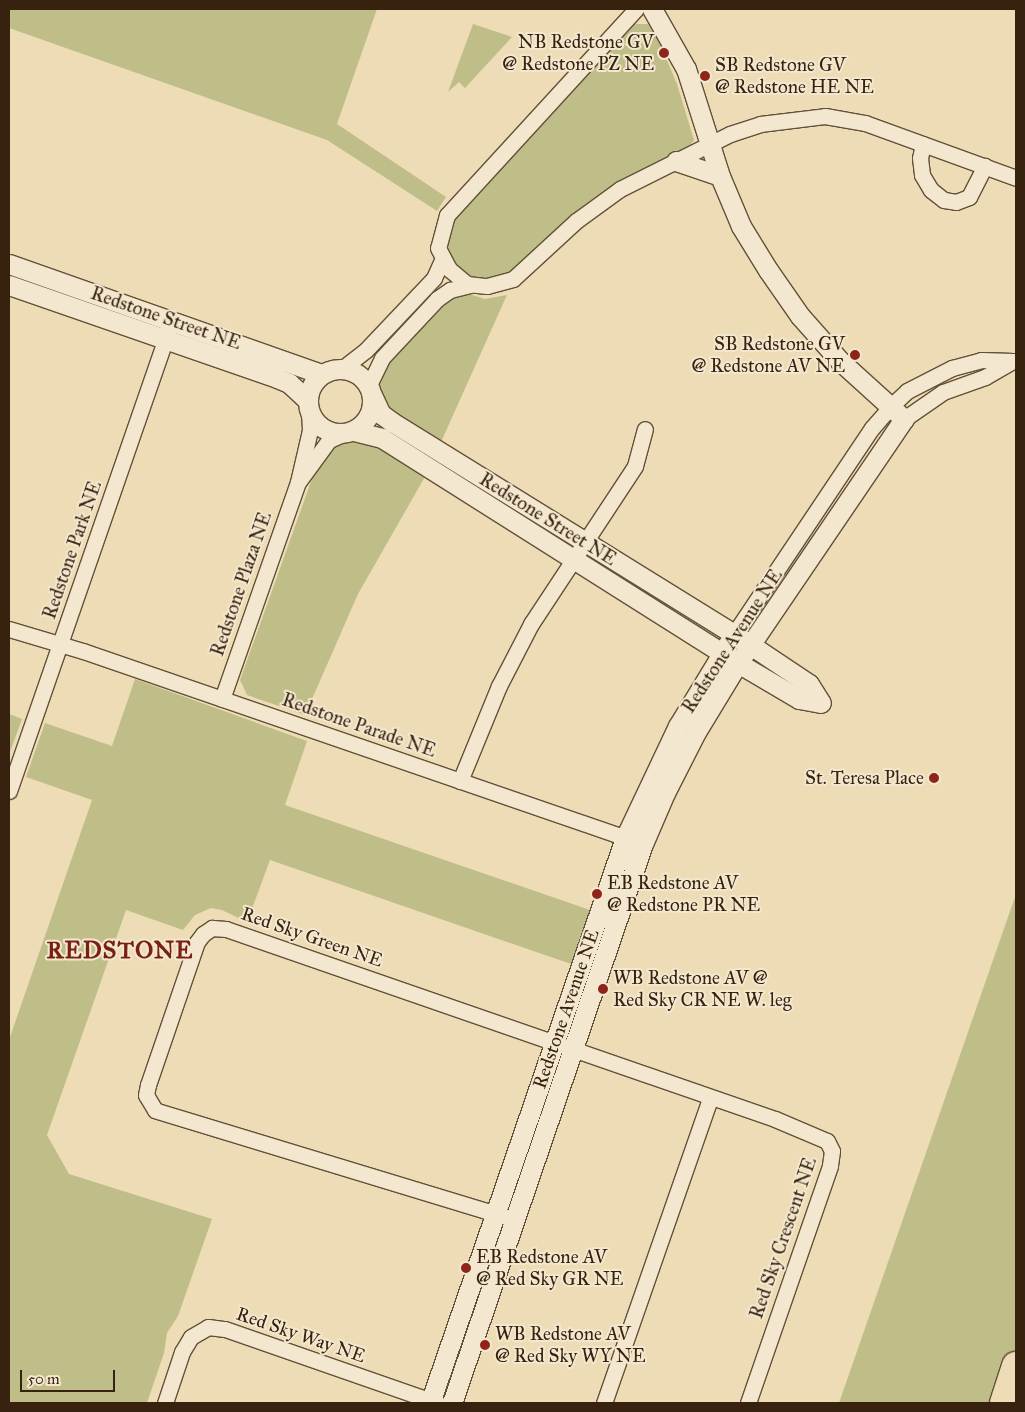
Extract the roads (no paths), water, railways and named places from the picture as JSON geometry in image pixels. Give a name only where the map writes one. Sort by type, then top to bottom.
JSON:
[{"type":"highway","points":[[1004,1403],[1016,1366]]},
{"type":"street","points":[[470,285],[457,277],[442,260],[439,239],[447,215],[636,9]]},
{"type":"street","points":[[652,9],[686,69],[720,176],[741,226],[800,316],[840,361],[904,419],[943,392],[985,377],[1015,360]]},
{"type":"street","points":[[442,260],[431,281],[354,361],[343,368],[321,374],[312,385],[308,405],[322,428],[348,432],[369,416],[370,390],[382,358],[437,299],[450,290],[470,285],[487,286],[513,279],[596,206],[648,172],[760,124],[825,116],[865,123],[1016,178]]},
{"type":"street","points":[[923,144],[920,158],[922,175],[931,190],[944,200],[956,202],[969,197],[985,166]]},
{"type":"street","points":[[676,160],[720,176]]},
{"type":"street","name":"Redstone Street NE","points":[[9,264],[321,374]]},
{"type":"street","name":"Redstone Street NE","points":[[9,285],[289,383],[308,405]]},
{"type":"street","name":"Redstone Park NE","points":[[9,792],[172,320]]},
{"type":"street","name":"Redstone Avenue NE","points":[[433,1402],[625,838],[678,726],[721,652],[872,428],[890,407],[907,391],[952,368],[981,360],[1015,360]]},
{"type":"street","points":[[343,368],[353,371],[370,390]]},
{"type":"street","name":"Redstone Street NE","points":[[348,432],[382,438],[738,663],[798,699],[821,703],[809,684],[734,634],[392,422],[381,414],[370,390]]},
{"type":"street","name":"Redstone Plaza NE","points":[[222,700],[298,482],[310,430],[308,405]]},
{"type":"street","name":"Redstone Avenue NE","points":[[452,1403],[575,1050],[643,844],[696,732],[738,663],[904,419]]},
{"type":"street","points":[[460,781],[499,686],[531,624],[635,466],[645,429]]},
{"type":"street","name":"Redstone Plaza NE","points":[[298,482],[329,440],[348,432]]},
{"type":"street","name":"Redstone Parade NE","points":[[9,629],[643,844]]},
{"type":"street","name":"Red Sky Green NE","points":[[516,1220],[156,1110],[146,1096],[148,1085],[178,995],[197,942],[212,928],[226,929],[575,1050]]},
{"type":"street","name":"Red Sky Crescent NE","points":[[575,1050],[819,1136],[832,1151],[748,1403]]},
{"type":"street","points":[[604,1403],[710,1099]]},
{"type":"street","name":"Red Sky Way NE","points":[[165,1403],[182,1352],[191,1337],[208,1327],[225,1329],[433,1402]]},
{"type":"place","name":"NB Redstone GV @ Redstone PZ NE","points":[[664,53]]},
{"type":"place","name":"SB Redstone GV @ Redstone HE NE","points":[[705,76]]},
{"type":"place","name":"SB Redstone GV @ Redstone AV NE","points":[[855,355]]},
{"type":"place","name":"St. Teresa Place","points":[[934,778]]},
{"type":"place","name":"EB Redstone AV @ Redstone PR NE","points":[[597,894]]},
{"type":"place","name":"WB Redstone AV @ Red Sky CR NE W. leg","points":[[603,989]]},
{"type":"place","name":"EB Redstone AV @ Red Sky GR NE","points":[[466,1268]]},
{"type":"place","name":"WB Redstone AV @ Red Sky WY NE","points":[[485,1345]]},
{"type":"district","name":"REDSTONE","points":[[120,951]]}]
